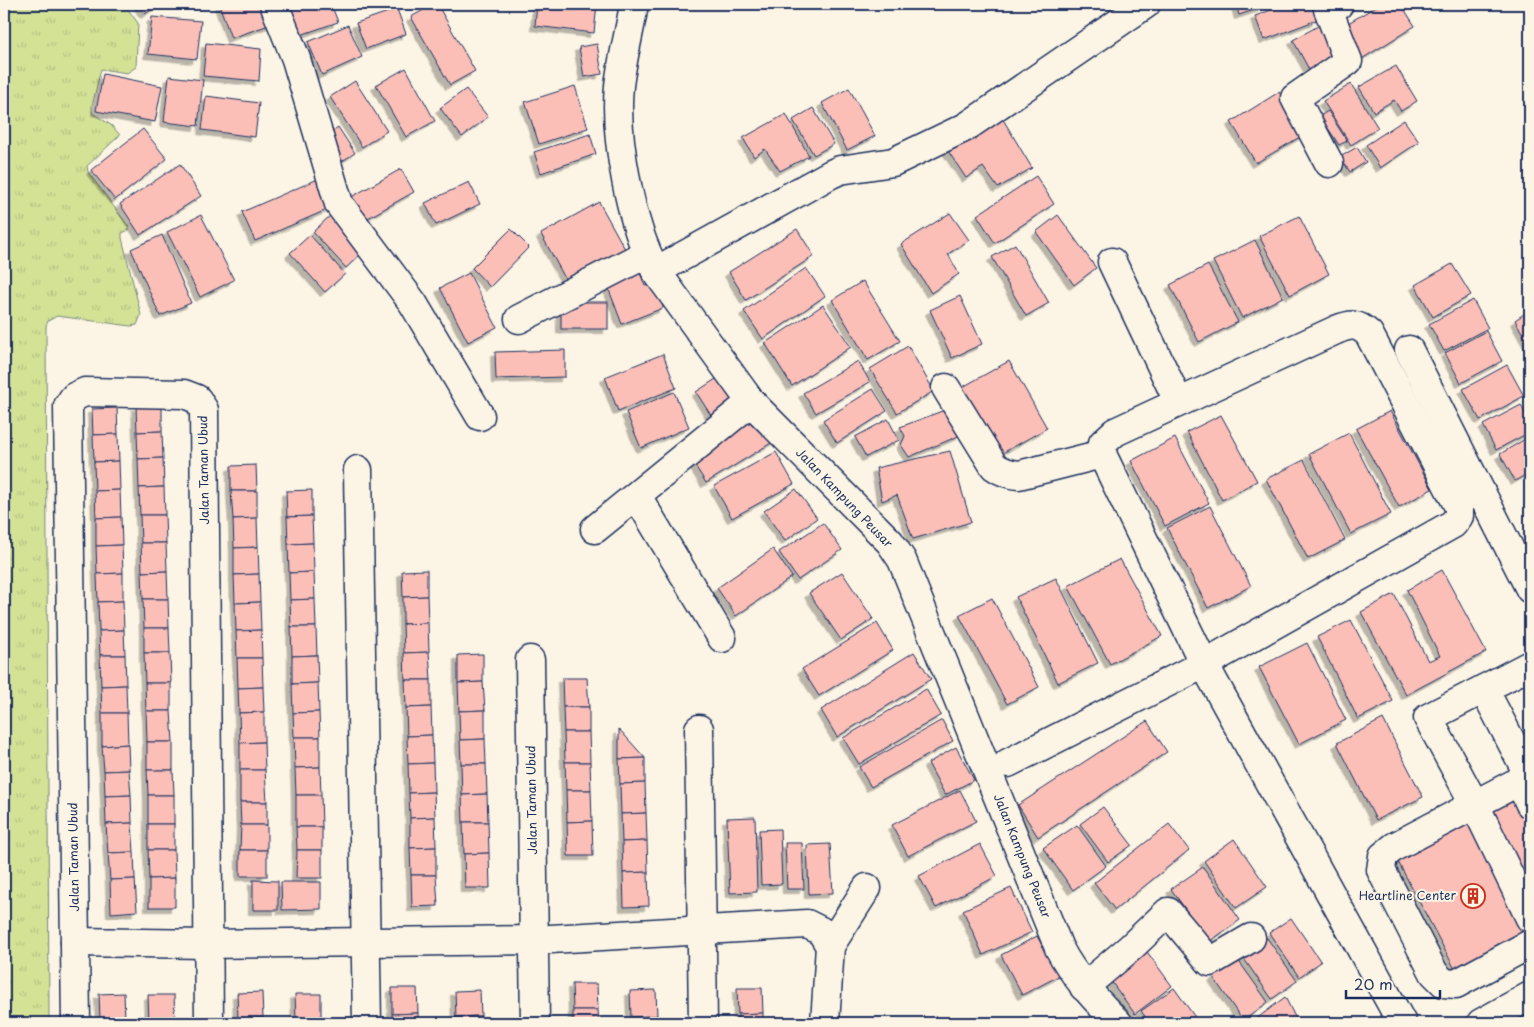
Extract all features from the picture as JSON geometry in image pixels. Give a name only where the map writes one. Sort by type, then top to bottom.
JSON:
[{"type":"street","points":[[274,4],[296,59],[339,204],[413,303],[480,416]]},
{"type":"street","name":"Jalan Kampung Peusar","points":[[634,4],[619,87],[619,141],[631,200],[651,263],[751,402],[890,542],[902,560],[1059,948],[1069,967],[1084,987],[1118,1023]]},
{"type":"street","points":[[519,319],[651,263],[840,170],[893,162],[966,127],[1146,4]]},
{"type":"street","points":[[1329,163],[1295,98],[1348,61],[1331,6]]},
{"type":"street","points":[[1112,262],[1178,402]]},
{"type":"street","points":[[1008,763],[1204,664],[1453,524],[1459,516],[1459,508],[1369,334],[1361,326],[1351,324],[1336,330],[1115,432],[1103,443],[1102,454],[1204,664],[1402,1023]]},
{"type":"street","points":[[1409,350],[1530,589]]},
{"type":"street","points":[[946,388],[994,466],[1001,471],[1019,475],[1102,454]]},
{"type":"street","name":"Jalan Taman Ubud","points":[[76,1023],[68,406],[74,396],[85,392],[184,394],[196,399],[204,410],[208,1023]]},
{"type":"street","points":[[595,529],[751,402]]},
{"type":"street","points":[[358,470],[367,1023]]},
{"type":"street","points":[[637,496],[722,638]]},
{"type":"street","name":"Jalan Taman Ubud","points":[[530,660],[535,1023]]},
{"type":"street","points":[[1530,665],[1428,718],[1475,805],[1530,918]]},
{"type":"street","points":[[1484,689],[1529,776],[1524,793],[1475,805],[1394,846],[1382,856],[1381,870],[1434,974],[1444,983],[1456,984],[1530,944]]},
{"type":"street","points":[[699,729],[703,1023]]},
{"type":"street","points":[[825,1023],[830,946],[867,888]]},
{"type":"street","points":[[1084,987],[1130,948],[1168,912],[1210,962],[1252,938]]},
{"type":"street","points":[[75,942],[207,944],[534,940],[807,924],[821,931],[830,946]]},
{"type":"street","points":[[1481,1023],[1530,996]]},
{"type":"green space","points":[[4,4],[124,4],[138,23],[136,67],[127,73],[101,69],[92,106],[92,113],[111,125],[120,135],[87,166],[88,172],[129,227],[129,230],[122,233],[122,238],[141,315],[137,325],[131,326],[57,316],[48,321],[46,326],[49,1023],[4,1023]]},
{"type":"building","points":[[138,4],[160,4],[145,14]]},
{"type":"building","points":[[219,4],[271,4],[278,22],[231,38]]},
{"type":"building","points":[[277,4],[331,4],[338,22],[289,39]]},
{"type":"building","points":[[437,4],[475,71],[450,85],[411,17]]},
{"type":"building","points":[[537,4],[597,4],[594,33],[535,26]]},
{"type":"building","points":[[1236,4],[1262,4],[1263,7],[1239,15]]},
{"type":"building","points":[[1287,4],[1311,4],[1317,20],[1264,40],[1255,16]]},
{"type":"building","points":[[1380,4],[1401,4],[1415,26],[1360,60],[1340,28]]},
{"type":"building","points":[[397,9],[406,34],[366,49],[356,23]]},
{"type":"building","points":[[152,17],[201,21],[197,59],[148,54]]},
{"type":"building","points":[[1327,21],[1345,54],[1311,73],[1293,40]]},
{"type":"building","points":[[348,25],[362,57],[322,75],[308,42]]},
{"type":"building","points":[[206,43],[261,49],[259,81],[203,76]]},
{"type":"building","points":[[597,44],[602,74],[584,77],[579,47]]},
{"type":"building","points":[[1396,66],[1417,101],[1401,111],[1394,100],[1374,112],[1359,87]]},
{"type":"building","points":[[406,68],[435,121],[406,137],[376,85]]},
{"type":"building","points":[[103,74],[162,86],[155,122],[96,111]]},
{"type":"building","points":[[169,76],[203,80],[198,126],[164,122]]},
{"type":"building","points":[[355,81],[387,131],[362,147],[330,97]]},
{"type":"building","points":[[1351,84],[1378,128],[1351,145],[1323,101]]},
{"type":"building","points":[[575,86],[588,128],[539,144],[525,102]]},
{"type":"building","points":[[849,88],[875,136],[847,150],[822,103]]},
{"type":"building","points":[[466,89],[488,117],[462,137],[440,108]]},
{"type":"building","points":[[1279,92],[1305,134],[1256,163],[1231,122]]},
{"type":"building","points":[[206,96],[259,103],[255,137],[202,130]]},
{"type":"building","points":[[813,108],[834,144],[814,155],[793,120]]},
{"type":"building","points":[[1328,111],[1347,141],[1339,145],[1320,116]]},
{"type":"building","points":[[786,114],[809,156],[780,171],[765,149],[754,157],[743,138]]},
{"type":"building","points":[[1001,116],[1032,168],[998,188],[983,167],[966,178],[946,148]]},
{"type":"building","points":[[1404,120],[1419,142],[1380,168],[1366,145]]},
{"type":"building","points":[[338,127],[355,153],[336,165],[320,140]]},
{"type":"building","points":[[143,129],[167,159],[115,200],[91,170]]},
{"type":"building","points":[[590,134],[596,154],[541,173],[534,152]]},
{"type":"building","points":[[1357,147],[1366,162],[1350,172],[1340,157]]},
{"type":"building","points":[[180,164],[201,196],[140,235],[120,204]]},
{"type":"building","points":[[401,169],[414,192],[359,223],[346,200]]},
{"type":"building","points":[[1036,176],[1054,204],[995,243],[977,215]]},
{"type":"building","points":[[318,179],[331,208],[255,241],[242,212]]},
{"type":"building","points":[[469,182],[480,204],[436,225],[425,203]]},
{"type":"building","points":[[599,202],[625,249],[567,282],[541,234]]},
{"type":"building","points":[[950,213],[969,240],[948,254],[959,274],[931,293],[901,244]]},
{"type":"building","points":[[332,214],[365,250],[346,268],[313,232]]},
{"type":"building","points":[[201,215],[234,280],[200,297],[167,232]]},
{"type":"building","points":[[1058,215],[1096,268],[1074,285],[1036,232]]},
{"type":"building","points":[[1299,216],[1329,274],[1290,295],[1259,236]]},
{"type":"building","points":[[511,229],[529,247],[490,287],[472,268]]},
{"type":"building","points":[[797,229],[814,256],[746,300],[729,272]]},
{"type":"building","points":[[162,235],[191,303],[160,316],[131,249]]},
{"type":"building","points":[[310,235],[345,274],[325,292],[290,253]]},
{"type":"building","points":[[1255,240],[1283,297],[1242,318],[1213,261]]},
{"type":"building","points":[[1015,244],[1049,303],[1026,316],[992,257]]},
{"type":"building","points":[[1452,264],[1471,295],[1433,317],[1415,285]]},
{"type":"building","points":[[1208,265],[1238,322],[1199,342],[1170,285]]},
{"type":"building","points":[[806,268],[825,296],[763,339],[744,311]]},
{"type":"building","points":[[639,270],[645,286],[658,282],[663,308],[622,324],[606,282]]},
{"type":"building","points":[[469,273],[497,327],[468,342],[440,288]]},
{"type":"building","points":[[863,281],[900,341],[868,360],[832,300]]},
{"type":"building","points":[[960,296],[982,344],[952,358],[930,310]]},
{"type":"building","points":[[1473,300],[1488,328],[1444,351],[1429,324]]},
{"type":"building","points":[[561,302],[608,302],[608,329],[561,329]]},
{"type":"building","points":[[823,305],[851,347],[792,386],[765,343]]},
{"type":"building","points":[[1530,310],[1530,347],[1515,320]]},
{"type":"building","points":[[1486,331],[1502,361],[1461,383],[1445,353]]},
{"type":"building","points":[[908,346],[934,391],[897,413],[870,369]]},
{"type":"building","points":[[565,350],[565,377],[496,379],[495,352]]},
{"type":"building","points":[[663,354],[676,388],[618,411],[605,377]]},
{"type":"building","points":[[858,361],[870,382],[816,413],[803,393]]},
{"type":"building","points":[[1009,361],[1047,428],[999,455],[961,388]]},
{"type":"building","points":[[1507,365],[1524,396],[1480,420],[1463,389]]},
{"type":"building","points":[[725,373],[741,398],[712,417],[696,392]]},
{"type":"building","points":[[873,389],[887,411],[837,443],[823,420]]},
{"type":"building","points":[[674,392],[689,427],[641,448],[626,412]]},
{"type":"building","points":[[162,405],[162,431],[137,432],[136,406]]},
{"type":"building","points":[[1521,405],[1530,423],[1530,432],[1496,450],[1483,425]]},
{"type":"building","points":[[117,408],[118,434],[93,435],[92,409]]},
{"type":"building","points":[[950,408],[961,435],[909,457],[901,445],[905,436],[900,427]]},
{"type":"building","points":[[1390,411],[1432,489],[1399,507],[1356,429]]},
{"type":"building","points":[[759,413],[776,440],[706,483],[689,456]]},
{"type":"building","points":[[1221,415],[1257,481],[1222,500],[1187,432]]},
{"type":"building","points":[[888,419],[899,440],[866,457],[855,437]]},
{"type":"building","points":[[162,431],[163,458],[138,459],[137,432]]},
{"type":"building","points":[[1349,433],[1391,514],[1351,534],[1309,454]]},
{"type":"building","points":[[118,434],[119,461],[94,462],[93,435]]},
{"type":"building","points":[[1530,436],[1530,472],[1515,481],[1500,454]]},
{"type":"building","points":[[1175,438],[1209,503],[1165,526],[1131,461]]},
{"type":"building","points":[[950,451],[971,522],[913,539],[897,495],[882,501],[876,468]]},
{"type":"building","points":[[776,452],[794,484],[732,518],[714,486]]},
{"type":"building","points":[[163,458],[164,487],[139,488],[138,459]]},
{"type":"building","points":[[1304,460],[1345,540],[1308,559],[1266,479]]},
{"type":"building","points":[[119,461],[120,490],[95,491],[94,462]]},
{"type":"building","points":[[256,465],[257,491],[231,491],[231,466]]},
{"type":"building","points":[[164,487],[165,515],[140,515],[139,488]]},
{"type":"building","points":[[796,489],[817,518],[785,541],[764,511]]},
{"type":"building","points":[[120,490],[121,517],[96,518],[95,491]]},
{"type":"building","points":[[312,490],[312,516],[287,517],[286,491]]},
{"type":"building","points":[[231,491],[257,491],[257,518],[233,519]]},
{"type":"building","points":[[1210,506],[1251,586],[1208,608],[1167,528]]},
{"type":"building","points":[[140,515],[165,515],[166,543],[141,543]]},
{"type":"building","points":[[312,516],[313,543],[288,544],[287,517]]},
{"type":"building","points":[[121,517],[122,545],[96,546],[96,518]]},
{"type":"building","points":[[257,518],[258,547],[234,548],[233,519]]},
{"type":"building","points":[[823,523],[842,550],[798,580],[779,552]]},
{"type":"building","points":[[141,543],[166,543],[167,571],[142,572]]},
{"type":"building","points":[[313,543],[314,572],[289,573],[288,544]]},
{"type":"building","points":[[122,545],[123,573],[97,574],[96,546]]},
{"type":"building","points":[[258,547],[259,574],[234,575],[234,548]]},
{"type":"building","points":[[773,549],[792,577],[736,616],[717,588]]},
{"type":"building","points":[[1120,559],[1162,636],[1110,664],[1068,586]]},
{"type":"building","points":[[427,570],[427,596],[403,597],[402,571]]},
{"type":"building","points":[[1442,570],[1486,652],[1406,695],[1361,612],[1394,594],[1428,661],[1440,656],[1407,590]]},
{"type":"building","points":[[167,571],[168,599],[143,599],[142,572]]},
{"type":"building","points":[[314,572],[315,599],[290,600],[289,573]]},
{"type":"building","points":[[842,572],[873,619],[841,640],[809,593]]},
{"type":"building","points":[[123,573],[123,601],[98,602],[97,574]]},
{"type":"building","points":[[259,574],[260,602],[235,603],[234,575]]},
{"type":"building","points":[[1056,578],[1098,663],[1058,683],[1016,597]]},
{"type":"building","points":[[427,596],[428,623],[403,624],[403,597]]},
{"type":"building","points":[[992,598],[1039,687],[1007,704],[959,615]]},
{"type":"building","points":[[143,599],[168,599],[169,628],[144,628]]},
{"type":"building","points":[[315,599],[316,627],[291,627],[290,600]]},
{"type":"building","points":[[123,601],[124,630],[99,631],[98,602]]},
{"type":"building","points":[[260,602],[261,630],[236,631],[235,603]]},
{"type":"building","points":[[1351,620],[1393,701],[1358,719],[1317,637]]},
{"type":"building","points":[[428,623],[429,652],[404,653],[403,624]]},
{"type":"building","points":[[877,623],[893,650],[819,696],[802,669]]},
{"type":"building","points":[[291,627],[316,627],[317,655],[292,656]]},
{"type":"building","points":[[144,628],[169,628],[170,653],[144,653]]},
{"type":"building","points":[[124,630],[125,655],[100,655],[99,631]]},
{"type":"building","points":[[261,630],[262,658],[237,658],[236,631]]},
{"type":"building","points":[[1307,643],[1346,720],[1299,744],[1259,667]]},
{"type":"building","points":[[429,652],[431,680],[405,680],[404,653]]},
{"type":"building","points":[[914,652],[931,679],[837,737],[821,710]]},
{"type":"building","points":[[144,653],[170,653],[171,683],[145,683]]},
{"type":"building","points":[[483,654],[483,682],[458,683],[458,655]]},
{"type":"building","points":[[100,655],[125,655],[126,685],[101,686]]},
{"type":"building","points":[[317,655],[318,683],[292,684],[292,656]]},
{"type":"building","points":[[237,658],[262,658],[263,687],[238,688]]},
{"type":"building","points":[[562,678],[587,678],[589,707],[563,707]]},
{"type":"building","points":[[405,680],[431,680],[431,707],[406,708]]},
{"type":"building","points":[[483,682],[485,710],[459,711],[458,683]]},
{"type":"building","points":[[145,683],[171,683],[171,711],[146,711]]},
{"type":"building","points":[[318,683],[319,712],[293,713],[292,684]]},
{"type":"building","points":[[126,685],[127,713],[102,713],[101,686]]},
{"type":"building","points":[[263,687],[264,712],[239,713],[238,688]]},
{"type":"building","points":[[926,689],[941,715],[859,764],[843,738]]},
{"type":"building","points":[[431,707],[432,735],[407,736],[406,708]]},
{"type":"building","points":[[563,707],[589,707],[589,732],[564,732]]},
{"type":"building","points":[[485,710],[485,739],[460,740],[459,711]]},
{"type":"building","points":[[146,711],[171,711],[173,742],[147,742]]},
{"type":"building","points":[[264,712],[264,742],[240,743],[239,713]]},
{"type":"building","points":[[319,712],[320,737],[294,737],[293,713]]},
{"type":"building","points":[[102,713],[127,713],[128,744],[102,746]]},
{"type":"building","points":[[1383,719],[1423,797],[1376,820],[1337,743]]},
{"type":"building","points":[[942,720],[953,741],[871,787],[859,767]]},
{"type":"building","points":[[1147,721],[1167,752],[1038,837],[1018,805]]},
{"type":"building","points":[[619,729],[645,758],[619,759]]},
{"type":"building","points":[[564,732],[589,732],[590,762],[565,762]]},
{"type":"building","points":[[432,735],[433,763],[408,764],[407,736]]},
{"type":"building","points":[[294,737],[320,737],[320,767],[295,768]]},
{"type":"building","points":[[485,739],[486,764],[461,764],[460,740]]},
{"type":"building","points":[[147,742],[173,742],[173,770],[147,770]]},
{"type":"building","points":[[264,742],[265,770],[240,770],[240,743]]},
{"type":"building","points":[[128,744],[129,770],[104,771],[102,746]]},
{"type":"building","points":[[956,747],[974,780],[945,795],[928,763]]},
{"type":"building","points":[[645,758],[645,783],[620,784],[619,759]]},
{"type":"building","points":[[565,762],[590,762],[591,790],[566,790]]},
{"type":"building","points":[[433,763],[434,792],[409,793],[408,764]]},
{"type":"building","points":[[461,764],[486,764],[487,794],[462,795]]},
{"type":"building","points":[[320,767],[321,795],[296,795],[295,768]]},
{"type":"building","points":[[129,770],[131,795],[105,796],[104,771]]},
{"type":"building","points":[[147,770],[173,770],[174,795],[148,795]]},
{"type":"building","points":[[240,770],[265,770],[267,802],[240,802]]},
{"type":"building","points":[[645,783],[646,813],[621,814],[620,784]]},
{"type":"building","name":"Heartline Center","points":[[1530,787],[1530,934],[1457,973],[1396,858]]},
{"type":"building","points":[[566,790],[591,790],[592,821],[567,822]]},
{"type":"building","points":[[960,790],[976,821],[908,856],[892,825]]},
{"type":"building","points":[[434,792],[435,817],[410,818],[409,793]]},
{"type":"building","points":[[487,794],[488,822],[463,822],[462,795]]},
{"type":"building","points":[[131,795],[132,823],[106,824],[105,796]]},
{"type":"building","points":[[148,795],[174,795],[174,824],[148,824]]},
{"type":"building","points":[[296,795],[321,795],[322,827],[296,827]]},
{"type":"building","points":[[240,802],[267,802],[267,825],[241,825]]},
{"type":"building","points":[[1103,807],[1132,845],[1108,862],[1080,824]]},
{"type":"building","points":[[646,813],[647,841],[622,842],[621,814]]},
{"type":"building","points":[[435,817],[436,847],[410,848],[410,818]]},
{"type":"building","points":[[755,817],[757,892],[730,893],[727,818]]},
{"type":"building","points":[[592,821],[593,856],[568,856],[567,822]]},
{"type":"building","points":[[463,822],[488,822],[489,853],[464,854]]},
{"type":"building","points":[[132,823],[134,852],[108,853],[106,824]]},
{"type":"building","points":[[148,824],[174,824],[174,850],[148,850]]},
{"type":"building","points":[[1169,824],[1189,850],[1115,910],[1094,883]]},
{"type":"building","points":[[241,825],[267,825],[267,850],[240,850]]},
{"type":"building","points":[[1077,825],[1106,866],[1073,890],[1043,848]]},
{"type":"building","points":[[296,827],[322,827],[322,850],[297,850]]},
{"type":"building","points":[[780,829],[782,884],[761,885],[759,830]]},
{"type":"building","points":[[1234,839],[1267,887],[1236,908],[1204,861]]},
{"type":"building","points":[[647,841],[648,872],[623,873],[622,842]]},
{"type":"building","points":[[785,843],[802,843],[804,889],[787,889]]},
{"type":"building","points":[[830,844],[833,893],[809,894],[807,845]]},
{"type":"building","points":[[980,844],[997,876],[936,908],[919,876]]},
{"type":"building","points":[[436,847],[436,875],[411,875],[410,848]]},
{"type":"building","points":[[148,850],[174,850],[175,878],[149,879]]},
{"type":"building","points":[[240,850],[267,850],[267,876],[240,876]]},
{"type":"building","points":[[297,850],[322,850],[322,878],[296,878]]},
{"type":"building","points":[[134,852],[135,879],[110,880],[108,853]]},
{"type":"building","points":[[489,853],[490,888],[465,888],[464,854]]},
{"type":"building","points":[[1203,867],[1240,920],[1209,942],[1171,889]]},
{"type":"building","points":[[648,872],[649,906],[624,907],[623,873]]},
{"type":"building","points":[[411,875],[436,875],[438,906],[412,907]]},
{"type":"building","points":[[175,878],[175,907],[149,907],[149,879]]},
{"type":"building","points":[[135,879],[137,911],[111,913],[110,880]]},
{"type":"building","points":[[253,880],[278,881],[278,910],[253,910]]},
{"type":"building","points":[[281,882],[321,882],[321,909],[282,910]]},
{"type":"building","points":[[1011,888],[1032,932],[983,955],[963,910]]},
{"type":"building","points":[[1291,918],[1321,962],[1299,977],[1269,933]]},
{"type":"building","points":[[1037,936],[1059,976],[1022,995],[1001,955]]},
{"type":"building","points":[[1267,938],[1297,981],[1272,999],[1242,956]]},
{"type":"building","points":[[1145,949],[1172,986],[1135,1014],[1107,976]]},
{"type":"building","points":[[1238,960],[1268,1002],[1243,1021],[1213,977]]},
{"type":"building","points":[[572,984],[597,984],[598,1010],[573,1010]]},
{"type":"building","points":[[392,988],[417,988],[418,1013],[392,1014]]},
{"type":"building","points":[[737,988],[762,988],[763,1013],[738,1014]]},
{"type":"building","points":[[1174,988],[1197,1020],[1193,1023],[1150,1023],[1141,1011]]},
{"type":"building","points":[[480,990],[481,1016],[456,1017],[455,991]]},
{"type":"building","points":[[656,990],[657,1016],[631,1017],[630,991]]},
{"type":"building","points":[[262,992],[263,1018],[238,1019],[237,993]]},
{"type":"building","points":[[124,993],[125,1019],[100,1020],[99,994]]},
{"type":"building","points":[[295,994],[321,994],[321,1019],[296,1020]]},
{"type":"building","points":[[148,995],[174,995],[175,1021],[149,1021]]},
{"type":"building","points":[[1285,997],[1298,1023],[1251,1023]]},
{"type":"building","points":[[573,1010],[598,1010],[599,1023],[573,1023]]},
{"type":"building","points":[[418,1013],[418,1023],[393,1023],[392,1014]]},
{"type":"building","points":[[763,1013],[763,1023],[738,1023],[738,1014]]},
{"type":"building","points":[[481,1016],[481,1023],[456,1023],[456,1017]]},
{"type":"building","points":[[657,1016],[657,1023],[632,1023],[631,1017]]},
{"type":"building","points":[[263,1018],[263,1023],[238,1023],[238,1019]]},
{"type":"building","points":[[125,1019],[125,1023],[100,1023],[100,1020]]},
{"type":"building","points":[[321,1019],[321,1023],[296,1023],[296,1020]]},
{"type":"place","name":"Heartline Center","points":[[1473,896]]}]
